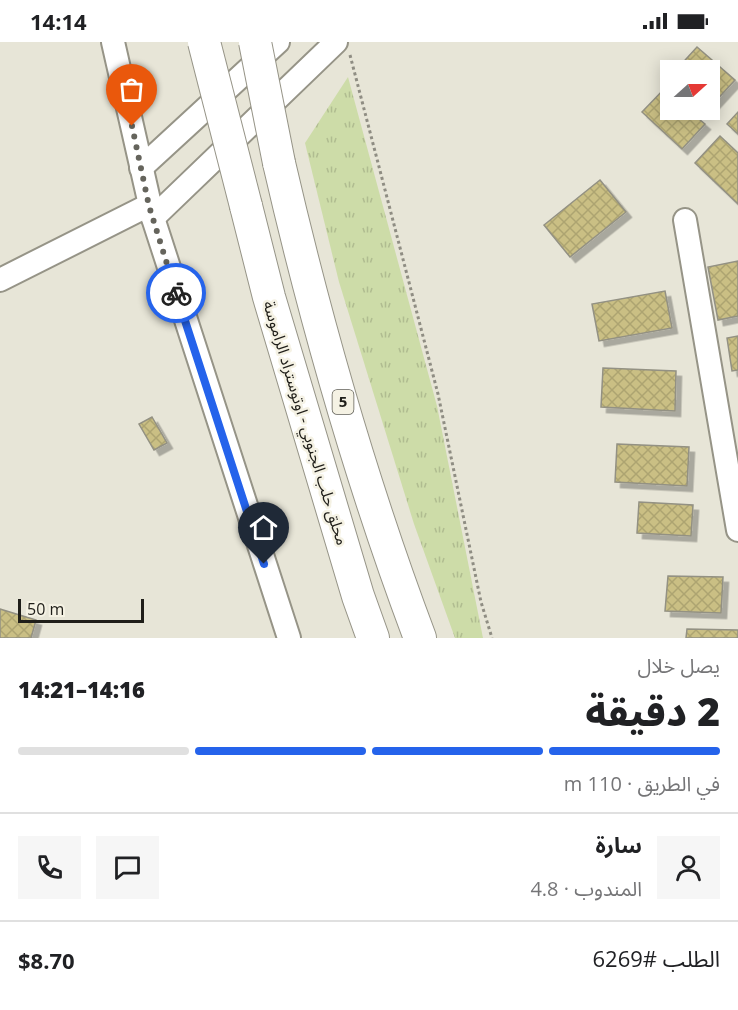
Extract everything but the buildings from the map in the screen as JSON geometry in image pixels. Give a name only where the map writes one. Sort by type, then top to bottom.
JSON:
[{"type":"highway","name":"محلق حلب الجنوبي - اوتوستراد الراموسة","points":[[204,42],[275,320],[357,596],[374,638]]},
{"type":"highway","name":"5","points":[[255,42],[308,291],[400,585],[420,638]]},
{"type":"street","points":[[113,42],[151,212],[289,638]]},
{"type":"street","points":[[141,168],[278,42]]},
{"type":"street","points":[[0,280],[151,212],[343,48]]},
{"type":"street","points":[[685,220],[738,530]]},
{"type":"path","points":[[343,48],[438,394],[467,537],[492,638]]},
{"type":"green space","points":[[348,77],[437,406],[483,638],[455,638],[414,524],[339,282],[305,143]]},
{"type":"way so far","points":[[132,126],[149,206],[176,293]]},
{"type":"route","points":[[176,293],[264,564]]}]
